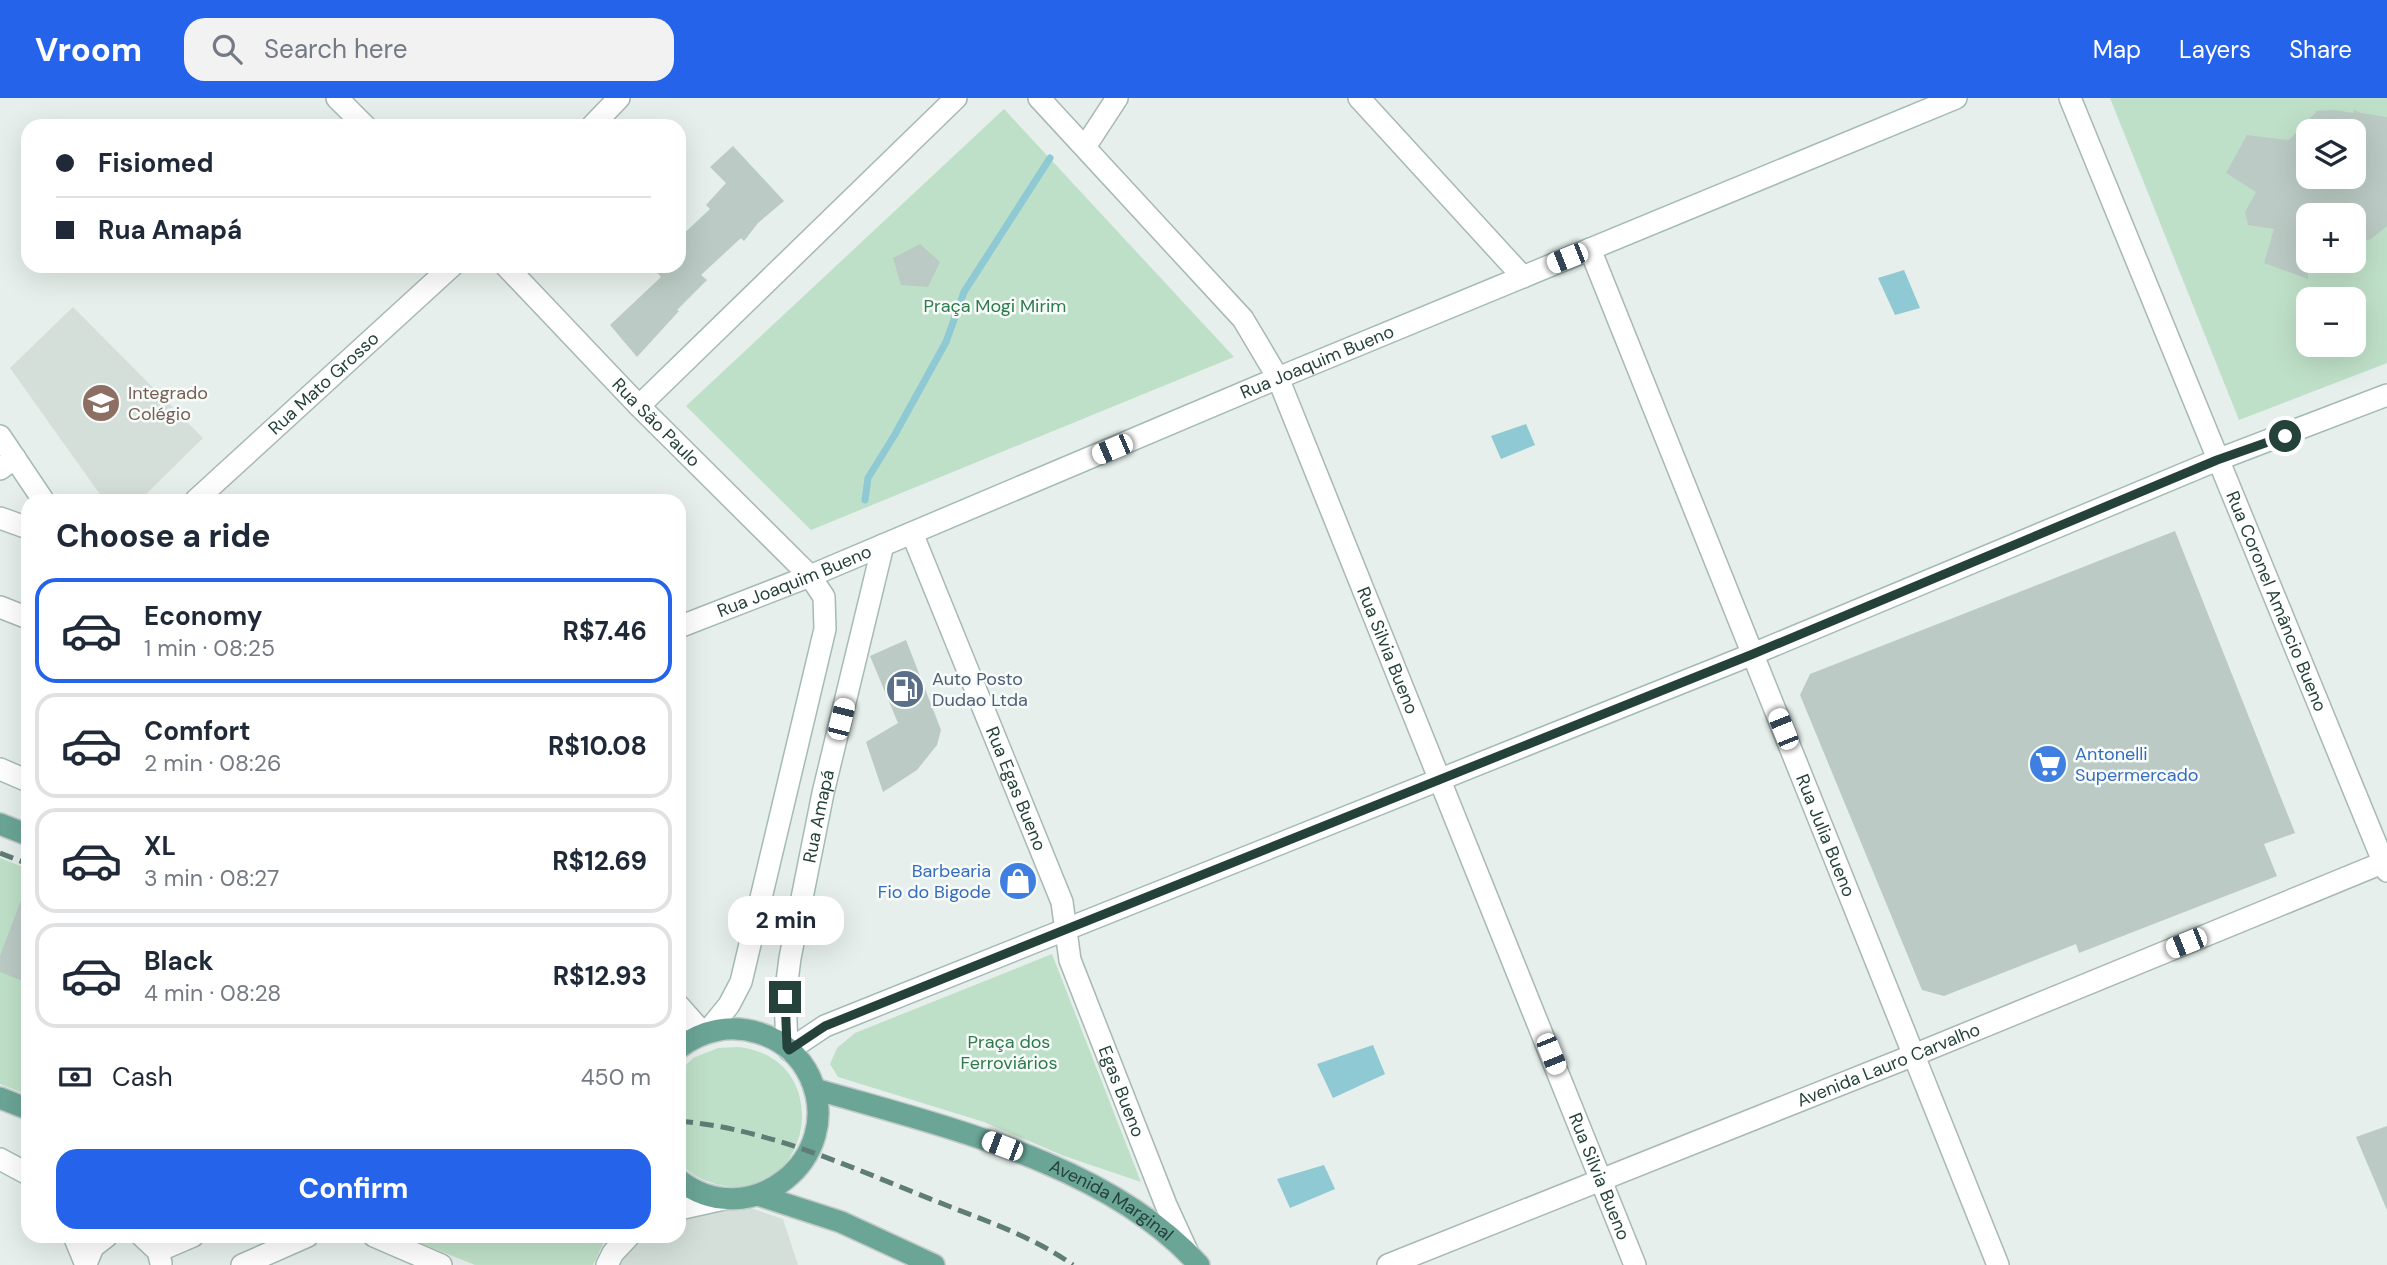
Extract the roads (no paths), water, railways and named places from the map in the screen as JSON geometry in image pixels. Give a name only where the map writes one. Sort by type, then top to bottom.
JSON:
[{"type":"main road","points":[[0,824],[21,832]]},
{"type":"main road","points":[[686,1044],[705,1033],[728,1028],[769,1036],[788,1048],[805,1068],[815,1089],[818,1109],[817,1129],[810,1151],[797,1170],[779,1185],[758,1195],[724,1199],[702,1193],[686,1184]]},
{"type":"main road","name":"Avenida Marginal","points":[[815,1089],[983,1138],[1061,1169],[1150,1222],[1193,1259]]},
{"type":"main road","points":[[0,1098],[21,1106]]},
{"type":"main road","points":[[758,1195],[841,1222],[934,1265]]},
{"type":"street","points":[[337,98],[358,119]]},
{"type":"street","points":[[599,119],[620,98]]},
{"type":"street","points":[[639,406],[956,98]]},
{"type":"street","name":"Rua Silvia Bueno","points":[[1039,98],[1243,319],[1278,378],[1635,1265]]},
{"type":"street","points":[[1085,148],[1117,98]]},
{"type":"street","points":[[1359,98],[1523,277]]},
{"type":"street","name":"Rua Joaquim Bueno","points":[[686,624],[810,576],[1278,378],[1956,98]]},
{"type":"street","name":"Rua Coronel Amâncio Bueno","points":[[2070,98],[2386,865]]},
{"type":"street","name":"Rua Julia Bueno","points":[[1590,249],[1998,1265]]},
{"type":"street","name":"Rua Mato Grosso","points":[[203,494],[444,273]]},
{"type":"street","name":"Rua São Paulo","points":[[513,273],[639,406],[810,576]]},
{"type":"street","points":[[788,1048],[825,1026],[1753,654],[2217,460],[2387,396]]},
{"type":"street","points":[[0,436],[7,463],[37,494]]},
{"type":"street","points":[[0,518],[21,526]]},
{"type":"street","name":"Rua Egas Bueno","points":[[912,533],[1062,902],[1067,929]]},
{"type":"street","name":"Rua Amapá","points":[[788,1048],[785,997],[790,958],[822,793],[883,545]]},
{"type":"street","name":"Rua Amapá","points":[[705,1033],[729,1005],[741,982],[825,629],[824,597],[810,576]]},
{"type":"street","points":[[0,607],[21,615]]},
{"type":"street","points":[[0,769],[21,778]]},
{"type":"street","name":"Avenida Lauro Carvalho","points":[[1388,1265],[2386,865]]},
{"type":"street","name":"Egas Bueno","points":[[1067,929],[1070,960],[1166,1205],[1193,1259]]},
{"type":"street","points":[[686,1013],[705,1033]]},
{"type":"street","points":[[0,1159],[21,1170]]},
{"type":"street","points":[[686,1207],[724,1199]]},
{"type":"street","points":[[77,1243],[86,1265]]},
{"type":"street","points":[[86,1265],[93,1247],[98,1243]]},
{"type":"street","points":[[148,1243],[160,1258],[182,1243]]},
{"type":"street","points":[[242,1265],[292,1243]]},
{"type":"street","points":[[390,1243],[441,1265]]},
{"type":"street","points":[[607,1265],[622,1243]]},
{"type":"water","points":[[1904,270],[1920,308],[1895,315],[1878,278]]},
{"type":"water","points":[[1526,424],[1535,445],[1501,459],[1491,436]]},
{"type":"water","points":[[1373,1045],[1385,1074],[1333,1098],[1317,1064]]},
{"type":"water","points":[[1324,1165],[1335,1189],[1290,1208],[1277,1179]]},
{"type":"waterway","points":[[865,500],[868,478],[946,342],[964,292],[1050,158]]},
{"type":"railway","points":[[0,853],[21,861]]},
{"type":"railway","points":[[686,1122],[745,1132],[809,1151],[1005,1228],[1073,1265]]},
{"type":"place","name":"Integrado Colégio","points":[[101,403]]},
{"type":"place","name":"Auto Posto Dudao Ltda","points":[[905,689]]},
{"type":"place","name":"Antonelli Supermercado","points":[[2048,764]]},
{"type":"place","name":"Barbearia Fio do Bigode","points":[[1018,881]]},
{"type":"park label","name":"Praça Mogi Mirim","points":[[995,306]]},
{"type":"park label","name":"Praça dos Ferroviários","points":[[1009,1052]]}]
